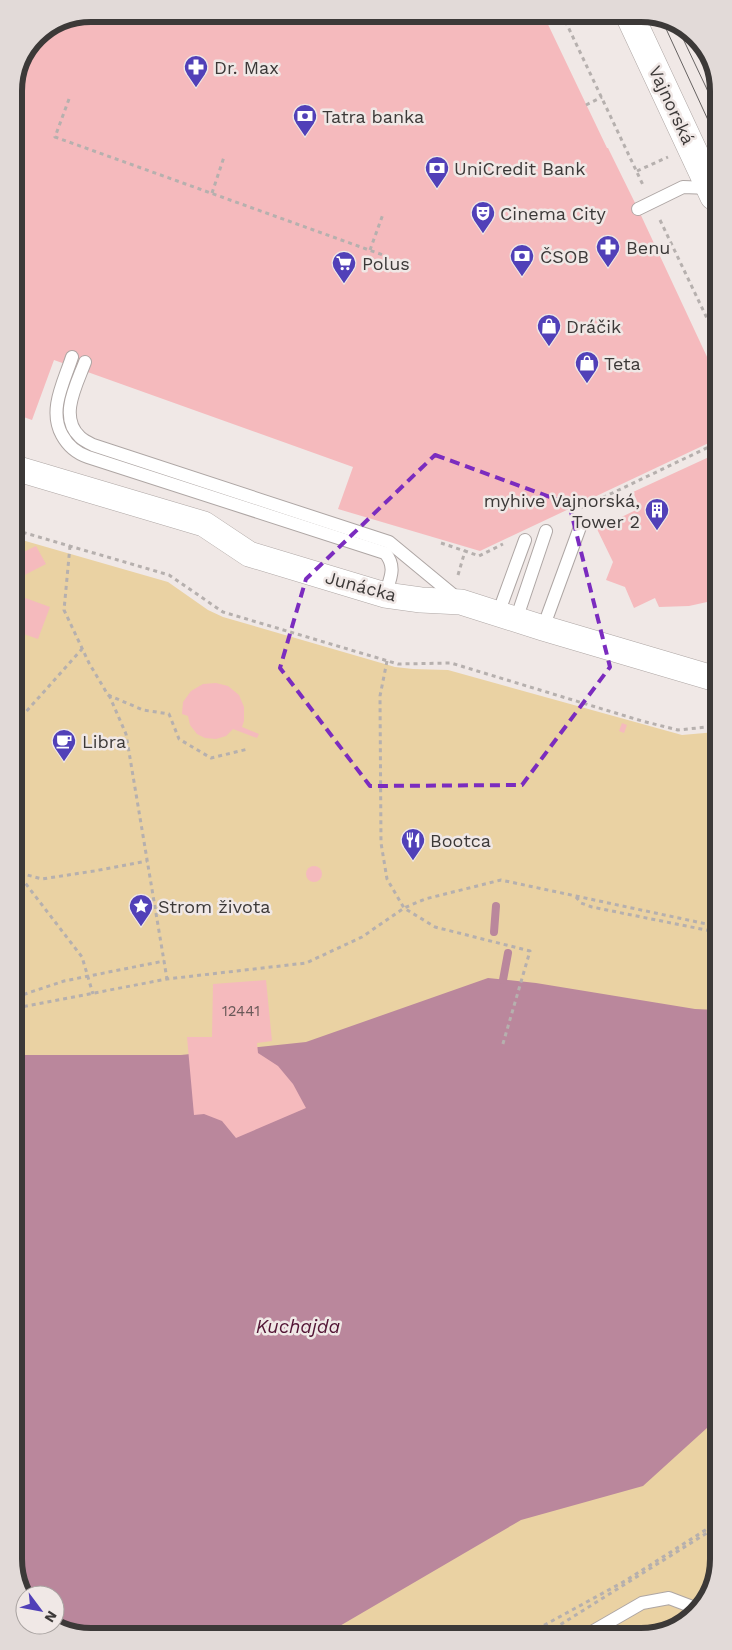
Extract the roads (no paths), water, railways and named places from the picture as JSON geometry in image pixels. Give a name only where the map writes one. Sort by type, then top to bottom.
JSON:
[{"type":"main road","name":"Vajnorská","points":[[633,23],[710,184]]},
{"type":"street","name":"Junácka","points":[[23,470],[204,524],[249,554],[385,595],[421,600],[461,602],[710,677]]},
{"type":"lane","points":[[638,209],[683,187],[710,190]]},
{"type":"lane","points":[[72,357],[57,402],[56,414],[60,431],[66,441],[81,455],[387,547]]},
{"type":"lane","points":[[85,362],[70,407],[73,429],[80,438],[102,448],[387,547],[461,602]]},
{"type":"lane","points":[[543,628],[580,527]]},
{"type":"lane","points":[[507,617],[546,531]]},
{"type":"lane","points":[[507,617],[524,540]]},
{"type":"lane","points":[[385,595],[392,567],[392,560],[387,547]]},
{"type":"lane","points":[[599,1628],[642,1603],[669,1598],[691,1605]]},
{"type":"water","name":"Kuchajda","points":[[488,978],[536,983],[695,1009],[710,1010],[710,1425],[643,1486],[521,1520],[337,1627],[87,1627],[65,1622],[65,1585],[28,1585],[22,1559],[22,1055],[181,1055],[306,1042]]},
{"type":"waterway","points":[[494,932],[496,906]]},
{"type":"waterway","points":[[503,980],[508,953]]},
{"type":"tram line","points":[[665,27],[710,124]]},
{"type":"tram line","points":[[682,36],[710,96]]},
{"type":"place","name":"Dr. Max","points":[[196,88]]},
{"type":"place","name":"Tatra banka","points":[[305,137]]},
{"type":"place","name":"UniCredit Bank","points":[[437,189]]},
{"type":"place","name":"Cinema City","points":[[483,234]]},
{"type":"place","name":"Benu","points":[[608,268]]},
{"type":"place","name":"ČSOB","points":[[522,277]]},
{"type":"place","name":"Polus","points":[[344,284]]},
{"type":"place","name":"Dráčik","points":[[549,347]]},
{"type":"place","name":"Teta","points":[[587,384]]},
{"type":"place","name":"myhive Vajnorská, Tower 2","points":[[657,531]]},
{"type":"place","name":"Libra","points":[[64,762]]},
{"type":"place","name":"Bootca","points":[[413,861]]},
{"type":"place","name":"Strom života","points":[[141,927]]}]
